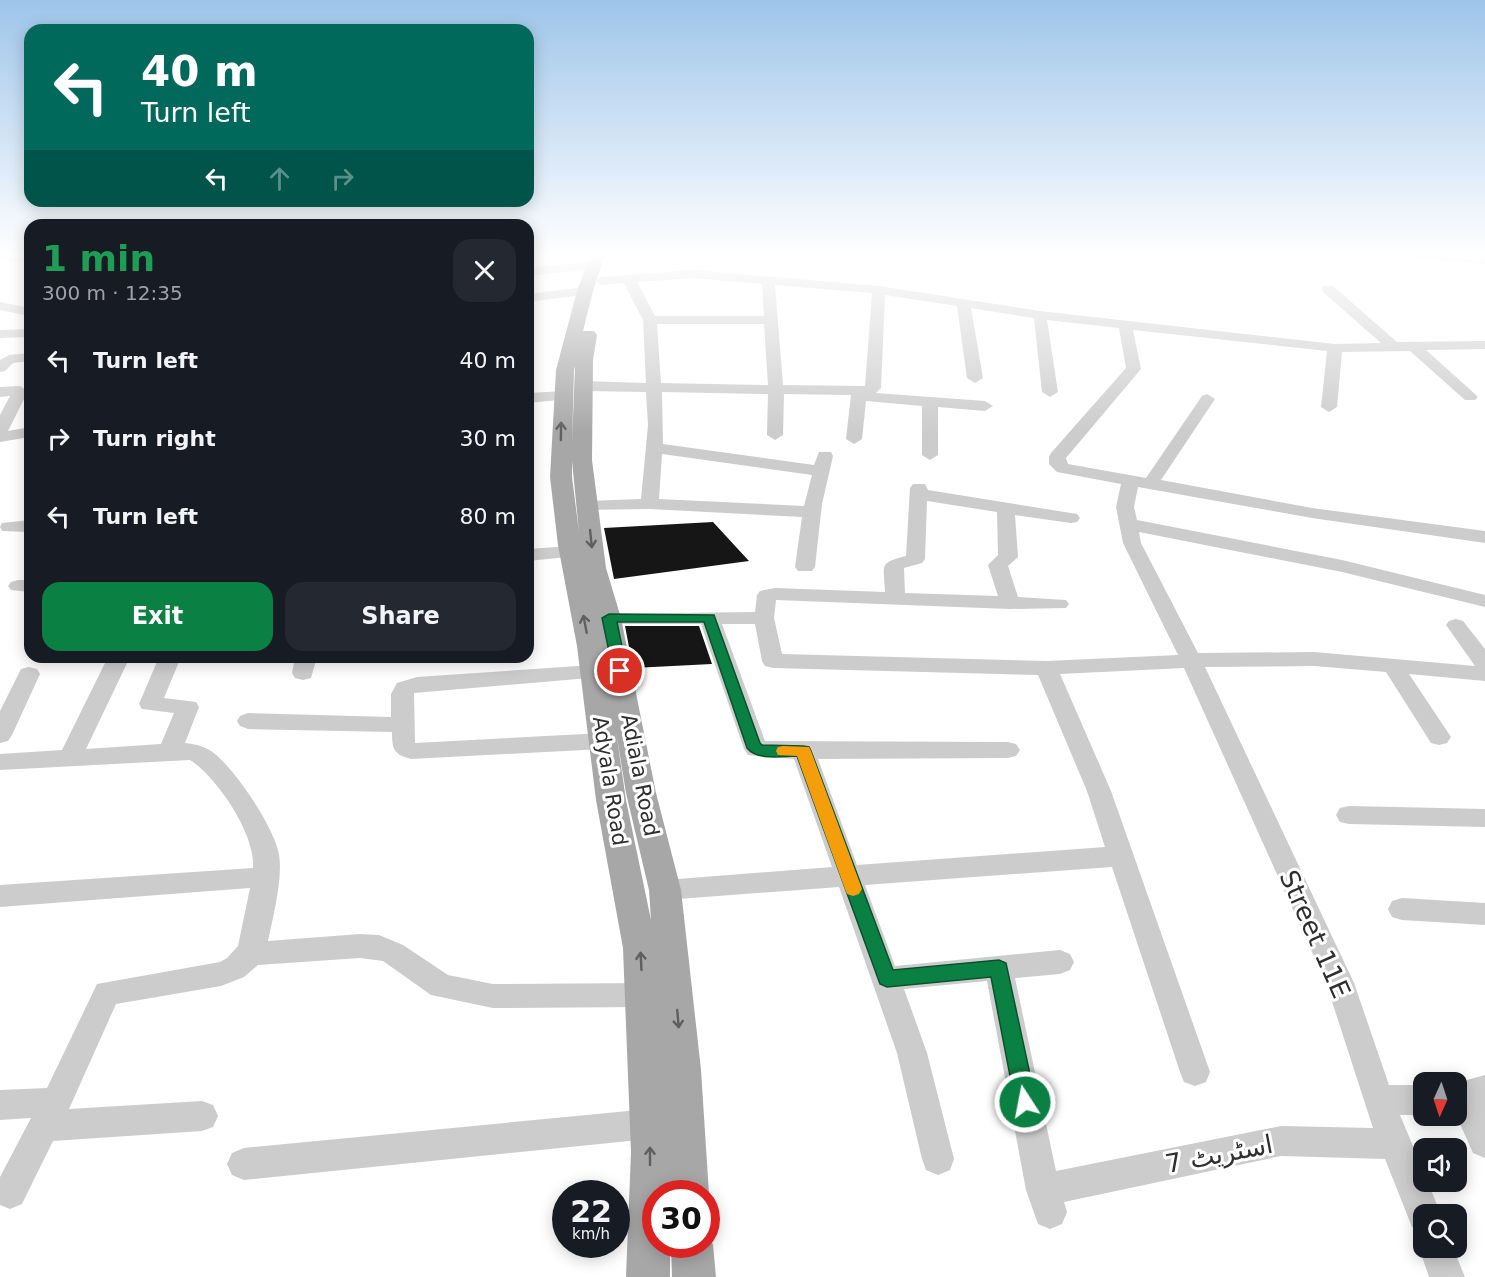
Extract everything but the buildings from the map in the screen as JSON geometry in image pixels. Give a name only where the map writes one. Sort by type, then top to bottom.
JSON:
[{"type":"main road","name":"Adyala Road","points":[[583,314],[565,370],[574,391],[561,477],[611,800],[640,948],[651,1152],[648,1277]]},
{"type":"main road","name":"Adiala Road","points":[[574,391],[594,568],[609,618],[641,793],[665,890],[682,1070],[689,1180]]},
{"type":"main road","points":[[693,1258],[694,1277]]},
{"type":"street","points":[[647,314],[650,320],[656,425],[650,504]]},
{"type":"street","points":[[771,314],[776,390],[775,435]]},
{"type":"street","points":[[859,394],[873,388],[878,314]]},
{"type":"street","points":[[965,314],[975,378]]},
{"type":"street","points":[[1029,314],[1335,348],[1478,346],[1485,357]]},
{"type":"street","points":[[1357,314],[1394,347]]},
{"type":"street","points":[[1040,315],[1050,392]]},
{"type":"street","points":[[650,320],[771,320]]},
{"type":"street","points":[[1125,325],[1134,369],[1057,457],[1058,464],[1063,468],[1312,513],[1485,537]]},
{"type":"street","points":[[0,334],[24,333]]},
{"type":"street","points":[[1414,347],[1470,397]]},
{"type":"street","points":[[1329,407],[1335,348]]},
{"type":"street","points":[[0,368],[9,359],[24,358]]},
{"type":"street","points":[[534,397],[574,391],[653,388],[776,390],[859,394],[985,406]]},
{"type":"street","points":[[0,392],[20,391],[0,430]]},
{"type":"street","points":[[854,439],[859,394]]},
{"type":"street","points":[[1140,482],[1207,399]]},
{"type":"street","points":[[930,402],[930,455]]},
{"type":"street","points":[[0,437],[24,433]]},
{"type":"street","points":[[653,448],[823,463],[812,512],[805,567]]},
{"type":"street","name":"Street 11E","points":[[1140,482],[1125,507],[1132,543],[1191,660],[1340,983],[1378,1100],[1420,1204]]},
{"type":"street","points":[[895,598],[894,565],[915,559],[919,491],[1071,518]]},
{"type":"street","points":[[587,506],[650,504],[812,512]]},
{"type":"street","points":[[1006,508],[1008,557],[998,565],[1010,603]]},
{"type":"street","points":[[1128,524],[1342,566],[1485,601]]},
{"type":"street","points":[[9,527],[24,526]]},
{"type":"street","points":[[534,555],[571,552]]},
{"type":"street","points":[[1059,604],[767,595],[764,618],[773,661],[1046,668],[1191,660],[1314,659],[1485,674]]},
{"type":"street","points":[[609,618],[764,618]]},
{"type":"street","points":[[709,618],[756,749],[762,751],[1008,750]]},
{"type":"street","points":[[1456,625],[1479,648],[1485,664]]},
{"type":"street","points":[[70,757],[116,663]]},
{"type":"street","points":[[167,663],[150,704],[188,707],[170,752]]},
{"type":"street","points":[[1393,666],[1439,736]]},
{"type":"street","points":[[1046,668],[1099,791],[1195,1071]]},
{"type":"street","points":[[593,672],[405,688],[402,694],[404,748],[411,751],[603,741]]},
{"type":"street","points":[[0,735],[29,674]]},
{"type":"street","points":[[248,721],[403,725]]},
{"type":"street","points":[[803,751],[912,1053],[938,1159]]},
{"type":"street","points":[[0,762],[170,752],[196,753],[212,762],[244,807],[266,853],[266,878],[249,954],[233,970],[221,974],[107,993],[10,1192]]},
{"type":"street","points":[[1348,815],[1485,818]]},
{"type":"street","points":[[665,890],[1121,856]]},
{"type":"street","points":[[0,896],[266,878]]},
{"type":"street","points":[[1402,909],[1485,914]]},
{"type":"street","points":[[249,954],[360,945],[379,947],[393,953],[441,986],[493,996],[643,995]]},
{"type":"street","points":[[887,979],[1060,962]]},
{"type":"street","name":"اسٹریٹ 7","points":[[999,968],[1046,1201],[1281,1141],[1397,1144]]},
{"type":"street","points":[[1469,1095],[1485,1142]]},
{"type":"street","points":[[1378,1100],[1413,1100]]},
{"type":"street","points":[[0,1105],[50,1114],[202,1116]]},
{"type":"street","points":[[244,1164],[649,1124]]},
{"type":"street","points":[[1440,1258],[1447,1277]]},
{"type":"slow traffic","points":[[783,751],[803,751],[853,889]]},
{"type":"route","points":[[620,671],[609,618],[709,618],[753,745],[762,751],[803,751],[887,979],[999,968],[1025,1102]]}]
